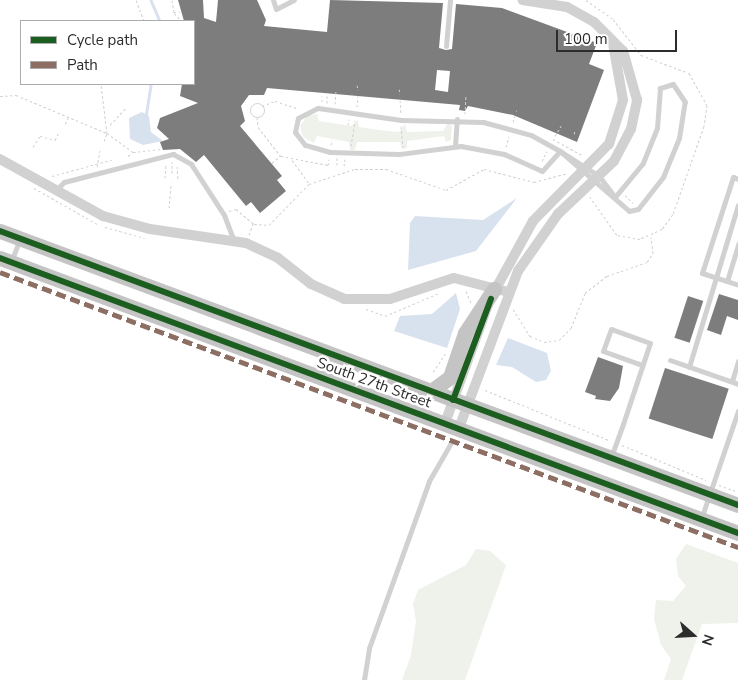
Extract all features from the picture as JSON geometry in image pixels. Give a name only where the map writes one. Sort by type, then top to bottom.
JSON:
[{"type":"main road","name":"South 27th Street","points":[[0,231],[738,505]]},
{"type":"main road","name":"South 27th Street","points":[[5,260],[452,431],[738,533]]},
{"type":"main road","points":[[431,392],[450,377],[465,333],[500,289]]},
{"type":"street","points":[[452,431],[500,289],[544,230],[596,178],[624,146],[636,100],[630,65],[594,22],[551,2],[523,0]]},
{"type":"street","points":[[452,431],[500,289],[533,221],[609,144],[622,112],[614,44]]},
{"type":"street","points":[[0,159],[55,191],[125,223],[233,238],[278,258],[311,284],[344,299],[390,300],[454,278],[500,289]]},
{"type":"lane","points":[[273,0],[276,9],[294,0]]},
{"type":"lane","points":[[446,46],[450,0]]},
{"type":"lane","points":[[560,151],[545,170],[538,169],[504,154],[455,146],[403,154],[350,154],[300,142],[295,126],[304,113],[318,108],[401,120],[457,119],[511,128],[560,151],[586,166],[615,197],[633,212],[663,177],[680,138],[685,102],[673,84],[660,88],[657,128],[643,162],[615,197]]},
{"type":"lane","points":[[455,146],[457,119]]},
{"type":"lane","points":[[55,191],[64,182],[173,154],[190,164],[224,215],[233,238]]},
{"type":"lane","points":[[738,179],[734,177],[702,273],[738,285]]},
{"type":"lane","points":[[689,367],[738,205]]},
{"type":"lane","points":[[5,260],[20,238]]},
{"type":"lane","points":[[727,281],[738,244]]},
{"type":"lane","points":[[611,457],[650,343],[611,329],[603,351],[642,365]]},
{"type":"lane","points":[[670,360],[738,384]]},
{"type":"lane","points":[[732,381],[738,360]]},
{"type":"lane","points":[[701,519],[738,411]]},
{"type":"lane","points":[[364,680],[369,648],[429,481],[452,431]]},
{"type":"path","points":[[136,0],[144,20]]},
{"type":"path","points":[[172,0],[174,12],[181,20]]},
{"type":"path","points":[[174,12],[180,12]]},
{"type":"path","points":[[101,85],[109,125],[104,141]]},
{"type":"path","points":[[357,86],[358,90]]},
{"type":"path","points":[[399,90],[400,94]]},
{"type":"path","points":[[336,91],[336,98]]},
{"type":"path","points":[[0,96],[16,95],[69,117],[107,133],[133,152]]},
{"type":"path","points":[[356,109],[358,96]]},
{"type":"path","points":[[465,114],[466,96]]},
{"type":"path","points":[[400,100],[400,114]]},
{"type":"path","points":[[257,117],[251,114],[250,107],[287,102],[304,113]]},
{"type":"path","points":[[257,117],[263,112],[262,106]]},
{"type":"path","points":[[109,125],[126,108]]},
{"type":"path","points":[[512,122],[515,115]]},
{"type":"path","points":[[65,124],[69,117]]},
{"type":"path","points":[[257,117],[258,127],[281,156],[328,165]]},
{"type":"path","points":[[350,154],[355,119]]},
{"type":"path","points":[[401,126],[403,154]]},
{"type":"path","points":[[553,140],[561,126]]},
{"type":"path","points":[[33,147],[40,136],[55,140],[59,132]]},
{"type":"path","points":[[504,154],[510,133]]},
{"type":"path","points":[[554,137],[586,166]]},
{"type":"path","points":[[538,169],[548,148]]},
{"type":"path","points":[[128,156],[133,152],[162,149]]},
{"type":"path","points":[[97,167],[96,164],[100,150]]},
{"type":"path","points":[[272,163],[281,156]]},
{"type":"path","points":[[44,174],[60,176],[114,159]]},
{"type":"path","points":[[292,159],[309,184]]},
{"type":"path","points":[[172,173],[173,160]]},
{"type":"path","points":[[164,178],[166,165]]},
{"type":"path","points":[[177,166],[178,179]]},
{"type":"path","points":[[228,212],[236,209],[254,224],[275,222],[309,184],[355,168],[386,169],[446,190],[484,169],[534,182],[562,171],[570,175]]},
{"type":"path","points":[[169,208],[171,183]]},
{"type":"path","points":[[248,237],[254,224]]},
{"type":"path","points":[[509,306],[530,336],[544,342],[559,340],[571,328],[585,293],[607,276],[647,262],[652,253],[650,236]]},
{"type":"path","points":[[469,294],[474,293]]},
{"type":"shaded area","points":[[142,112],[149,116],[151,132],[163,141],[143,145],[130,139],[129,118]]},
{"type":"shaded area","points":[[317,114],[319,121],[351,126],[358,120],[359,127],[399,132],[405,124],[407,132],[443,131],[448,123],[452,126],[451,140],[446,142],[444,136],[407,141],[407,148],[402,149],[400,142],[357,142],[355,150],[350,150],[349,142],[317,136],[314,143],[303,137],[300,126],[307,116]]},
{"type":"shaded area","points":[[517,198],[476,251],[408,270],[410,223],[415,216],[483,220]]},
{"type":"shaded area","points":[[456,293],[460,309],[447,348],[394,331],[400,316],[432,314]]},
{"type":"shaded area","points":[[508,338],[547,353],[551,371],[546,380],[536,382],[512,367],[496,365]]},
{"type":"shaded area","points":[[686,544],[738,563],[738,623],[702,624],[682,680],[664,680],[671,659],[661,645],[654,619],[656,600],[673,601],[686,586],[678,576],[676,559]]},
{"type":"shaded area","points":[[476,549],[490,551],[506,565],[465,680],[402,680],[411,655],[416,621],[413,604],[418,590],[466,565]]},
{"type":"building","points":[[178,0],[203,0],[204,18],[216,22],[218,0],[257,0],[266,20],[264,26],[327,32],[330,0],[443,3],[439,48],[446,50],[452,49],[456,4],[502,8],[597,43],[589,64],[604,70],[577,142],[513,115],[468,106],[465,111],[459,110],[460,105],[267,88],[264,95],[249,95],[241,106],[245,121],[240,126],[282,176],[277,180],[286,191],[260,213],[251,202],[246,206],[204,155],[196,162],[180,149],[163,150],[160,142],[169,139],[157,128],[160,118],[198,103],[180,96],[182,85],[195,85],[195,20],[184,20]],"holes":[[[437,70],[450,71],[448,92],[435,90]]]},
{"type":"building","points":[[719,294],[738,300],[738,320],[727,316],[721,335],[707,330]]},
{"type":"building","points":[[688,296],[703,301],[690,343],[674,338]]},
{"type":"building","points":[[598,357],[623,366],[619,388],[610,401],[595,399],[596,396],[585,392]]},
{"type":"building","points":[[665,368],[729,389],[712,439],[649,418]]},
{"type":"waterway","points":[[151,0],[160,20]]},
{"type":"waterway","points":[[146,114],[151,85]]},
{"type":"marked path","points":[[0,272],[738,547]]},
{"type":"cycle path","points":[[0,231],[738,505]]},
{"type":"cycle path","points":[[0,258],[738,533]]},
{"type":"cycle path","points":[[453,400],[491,299]]}]
